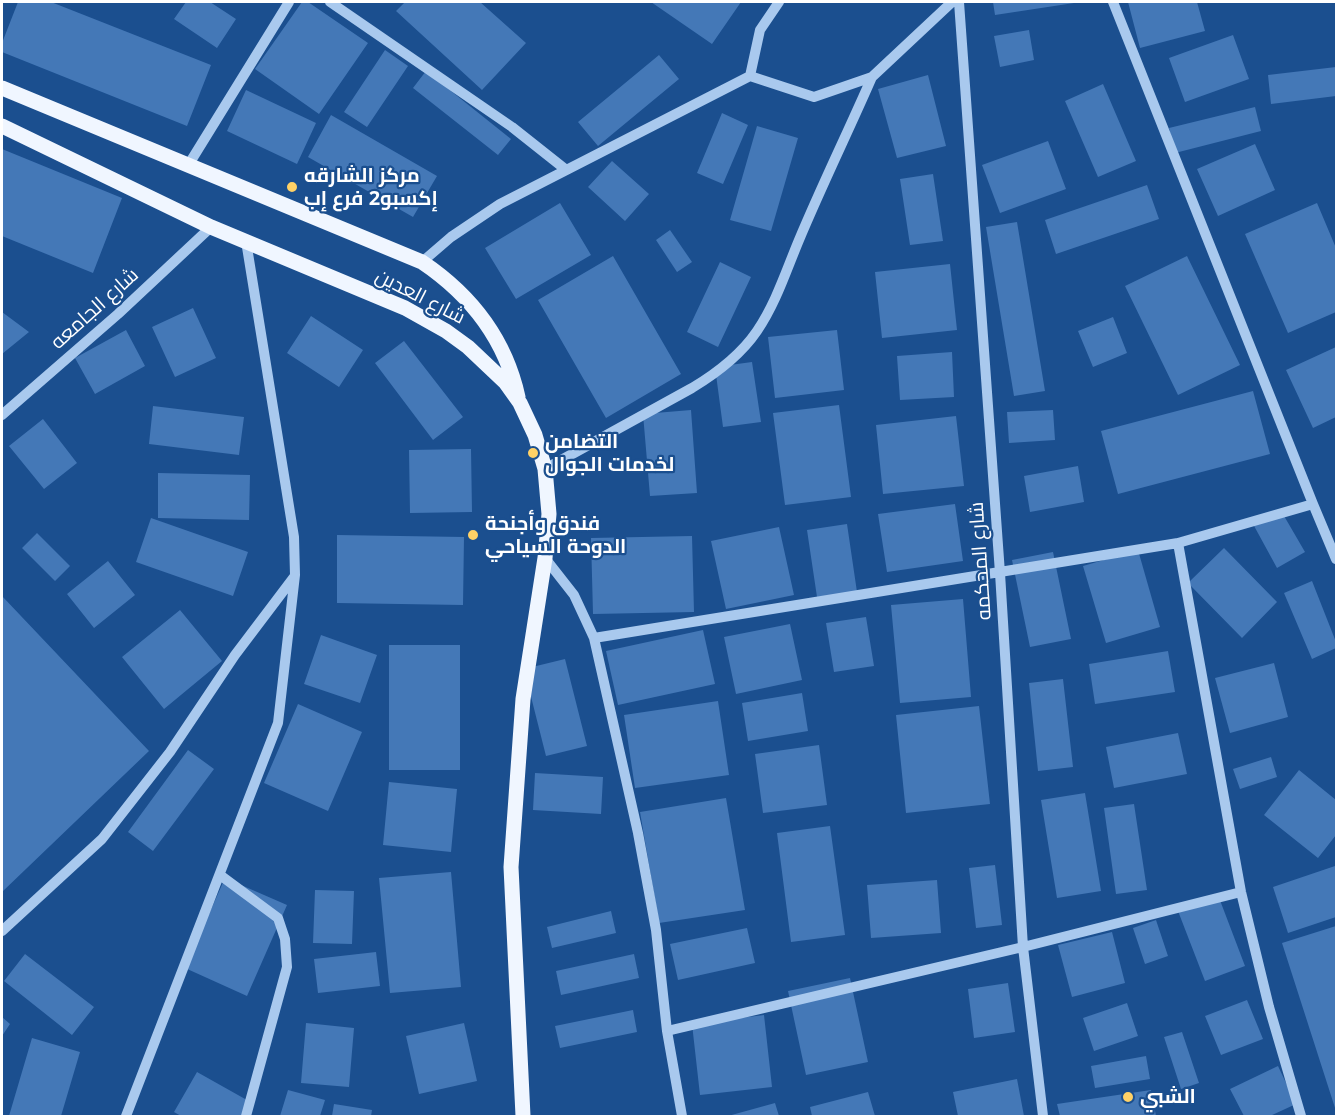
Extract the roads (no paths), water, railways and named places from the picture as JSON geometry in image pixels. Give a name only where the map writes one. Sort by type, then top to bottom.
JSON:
[{"type":"main road","name":"شارع العدين","points":[[2,88],[422,262],[461,292],[492,330],[514,377],[520,403]]},
{"type":"main road","name":"شارع العدين","points":[[2,126],[211,227],[405,309],[446,331],[468,347],[487,364],[520,403]]},
{"type":"main road","points":[[520,403],[535,435],[545,469],[549,514],[545,558],[523,699],[511,867],[523,1116]]},
{"type":"street","points":[[189,164],[289,2]]},
{"type":"street","points":[[330,2],[512,127],[565,169]]},
{"type":"street","points":[[750,76],[760,30],[779,2]]},
{"type":"street","points":[[545,469],[692,388],[735,358],[757,331],[778,291],[872,77],[952,2]]},
{"type":"street","name":"شارع المحكمه","points":[[959,2],[1000,573],[1023,946],[1043,1116]]},
{"type":"street","points":[[1113,2],[1312,504],[1336,559]]},
{"type":"street","points":[[422,262],[451,237],[500,204],[750,76],[814,97],[872,77]]},
{"type":"street","name":"شارع الجامعه","points":[[2,415],[118,314],[211,227]]},
{"type":"street","points":[[126,1116],[278,723],[295,575],[294,537],[246,241]]},
{"type":"street","points":[[594,638],[1178,543],[1312,504]]},
{"type":"street","points":[[1178,543],[1241,892],[1269,1007],[1301,1116]]},
{"type":"street","points":[[545,558],[574,595],[594,638],[638,833],[656,930],[667,1031],[682,1116]]},
{"type":"street","points":[[2,931],[102,839],[170,752],[235,655],[295,575]]},
{"type":"street","points":[[220,875],[278,918],[285,939],[287,967],[246,1116]]},
{"type":"street","points":[[667,1031],[1241,892]]},
{"type":"place","name":"مركز الشارقه إكسبو2 فرع إب","points":[[292,187]]},
{"type":"place","name":"التضامن لخدمات الجوال","points":[[533,453]]},
{"type":"place","name":"فندق وأجنحة الدوحة السياحي","points":[[473,535]]},
{"type":"place","name":"الشبي","points":[[1128,1097]]}]
